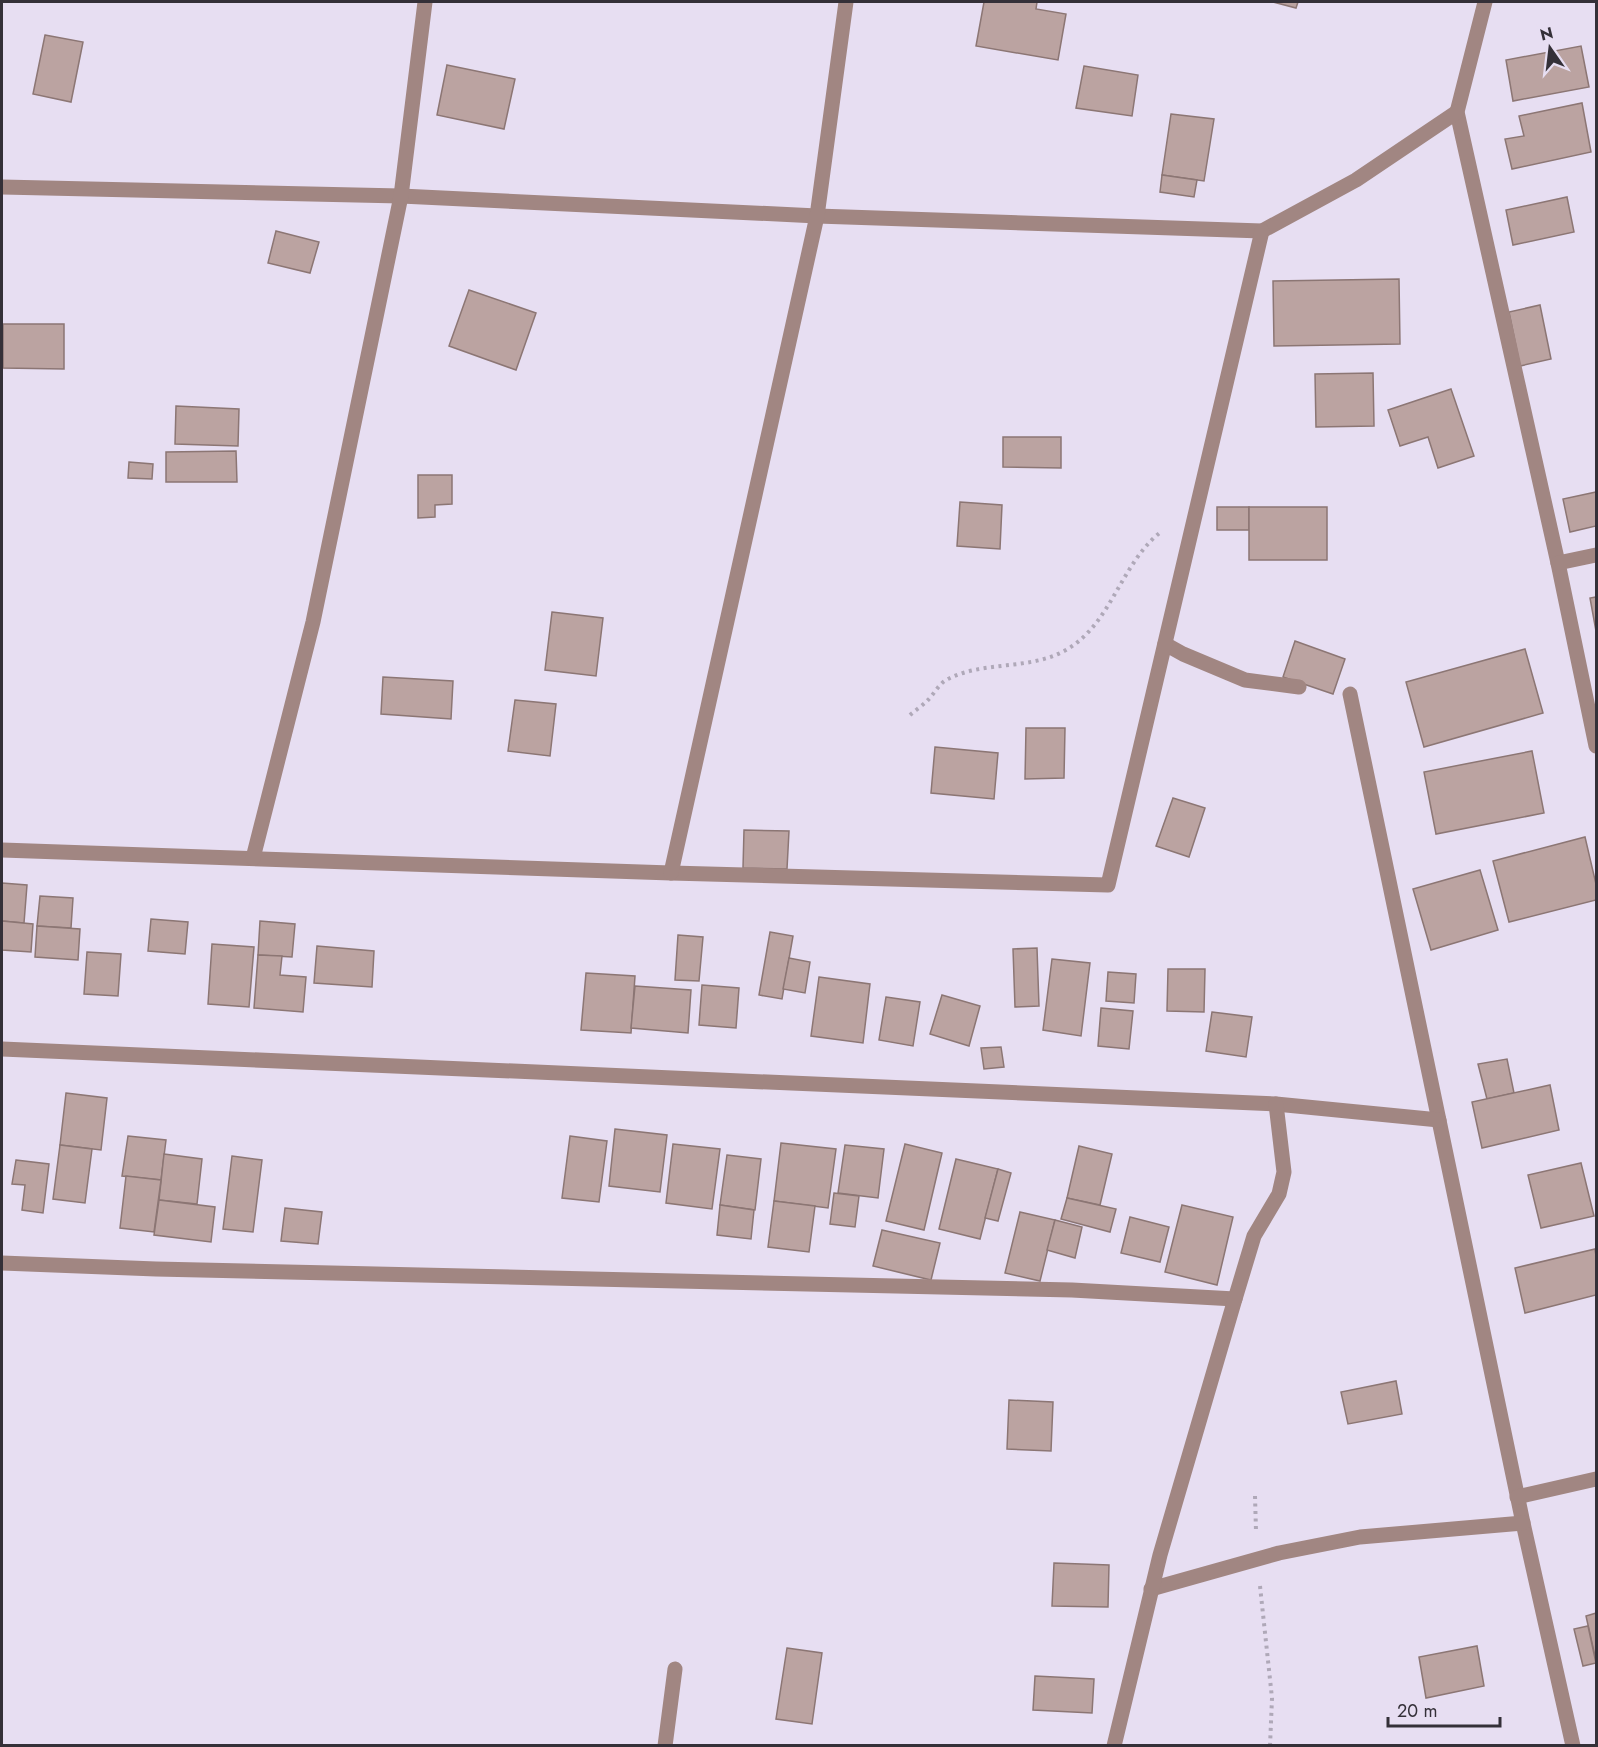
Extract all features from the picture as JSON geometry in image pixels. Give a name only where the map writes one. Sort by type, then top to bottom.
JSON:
[{"type":"street","points":[[253,858],[313,622],[401,196],[426,2]]},
{"type":"street","points":[[671,873],[818,216],[846,2]]},
{"type":"street","points":[[1485,2],[1457,112],[1558,563],[1596,746]]},
{"type":"street","points":[[2,187],[401,196],[818,216],[1262,231],[1356,180],[1457,112]]},
{"type":"street","points":[[2,850],[671,873],[1108,885],[1262,231]]},
{"type":"street","points":[[1558,563],[1596,555]]},
{"type":"street","points":[[1165,644],[1245,680],[1299,687]]},
{"type":"street","points":[[1350,694],[1517,1497],[1573,1746]]},
{"type":"street","points":[[2,1049],[1276,1104],[1439,1119]]},
{"type":"street","points":[[1114,1746],[1151,1589],[1254,1236],[1279,1194],[1284,1172],[1276,1104]]},
{"type":"street","points":[[2,1263],[156,1269],[1072,1290],[1236,1299]]},
{"type":"street","points":[[1517,1497],[1596,1479]]},
{"type":"street","points":[[1151,1589],[1279,1553],[1360,1537],[1523,1523]]},
{"type":"street","points":[[665,1746],[675,1669]]},
{"type":"path","points":[[910,715],[927,701],[944,681],[971,671],[1023,664],[1067,650],[1090,630],[1105,611],[1132,564],[1152,539],[1182,516],[1199,498]]},
{"type":"path","points":[[1255,1496],[1257,1560],[1272,1698],[1270,1746]]},
{"type":"building","points":[[984,2],[1037,2],[1036,9],[1066,14],[1058,60],[976,46]]},
{"type":"building","points":[[1273,2],[1298,2],[1296,8]]},
{"type":"building","points":[[45,35],[83,42],[71,102],[33,94]]},
{"type":"building","points":[[1581,46],[1589,87],[1513,101],[1506,60]]},
{"type":"building","points":[[447,65],[515,79],[504,129],[437,115]]},
{"type":"building","points":[[1084,66],[1138,75],[1132,116],[1076,108]]},
{"type":"building","points":[[1582,103],[1591,152],[1512,169],[1505,139],[1524,136],[1519,116]]},
{"type":"building","points":[[1171,114],[1214,119],[1204,181],[1162,175]]},
{"type":"building","points":[[1162,175],[1197,180],[1194,197],[1160,192]]},
{"type":"building","points":[[1567,197],[1574,232],[1513,245],[1506,210]]},
{"type":"building","points":[[276,231],[319,242],[310,273],[268,263]]},
{"type":"building","points":[[1399,279],[1400,344],[1274,346],[1273,281]]},
{"type":"building","points":[[469,290],[536,313],[516,370],[449,346]]},
{"type":"building","points":[[1540,305],[1551,359],[1520,366],[1509,312]]},
{"type":"building","points":[[3,324],[64,324],[64,369],[3,368]]},
{"type":"building","points":[[1373,373],[1374,426],[1316,427],[1315,374]]},
{"type":"building","points":[[1451,389],[1474,456],[1438,468],[1428,437],[1400,446],[1388,410]]},
{"type":"building","points":[[176,406],[239,409],[238,446],[175,444]]},
{"type":"building","points":[[1003,437],[1061,437],[1061,468],[1003,467]]},
{"type":"building","points":[[236,451],[237,482],[166,482],[166,452]]},
{"type":"building","points":[[129,462],[153,464],[152,479],[128,478]]},
{"type":"building","points":[[418,475],[452,475],[452,504],[435,505],[435,517],[418,518]]},
{"type":"building","points":[[1596,492],[1596,526],[1570,532],[1563,499]]},
{"type":"building","points":[[960,502],[1002,505],[1000,549],[957,546]]},
{"type":"building","points":[[1217,507],[1249,507],[1249,530],[1217,530]]},
{"type":"building","points":[[1249,507],[1327,507],[1327,560],[1249,560]]},
{"type":"building","points":[[1596,597],[1596,631],[1590,598]]},
{"type":"building","points":[[552,612],[603,618],[596,676],[545,670]]},
{"type":"building","points":[[1295,641],[1345,659],[1333,694],[1283,677]]},
{"type":"building","points":[[1525,649],[1543,713],[1424,747],[1406,682]]},
{"type":"building","points":[[383,677],[453,681],[451,719],[381,714]]},
{"type":"building","points":[[515,700],[556,704],[550,756],[508,751]]},
{"type":"building","points":[[1026,728],[1065,728],[1064,778],[1025,779]]},
{"type":"building","points":[[935,747],[998,753],[994,799],[931,793]]},
{"type":"building","points":[[1532,751],[1544,813],[1436,834],[1424,772]]},
{"type":"building","points":[[1173,798],[1205,808],[1189,857],[1156,846]]},
{"type":"building","points":[[744,830],[789,831],[787,869],[743,868]]},
{"type":"building","points":[[1585,837],[1596,884],[1596,900],[1509,922],[1493,861]]},
{"type":"building","points":[[1480,870],[1498,930],[1431,950],[1413,889]]},
{"type":"building","points":[[2,883],[27,885],[24,923],[2,921]]},
{"type":"building","points":[[40,896],[73,898],[71,928],[37,926]]},
{"type":"building","points":[[151,919],[188,922],[185,954],[148,951]]},
{"type":"building","points":[[2,921],[33,924],[31,952],[2,950]]},
{"type":"building","points":[[260,921],[295,924],[292,957],[258,955]]},
{"type":"building","points":[[37,926],[80,929],[78,960],[35,957]]},
{"type":"building","points":[[770,932],[793,936],[782,999],[759,995]]},
{"type":"building","points":[[678,935],[703,937],[699,981],[675,980]]},
{"type":"building","points":[[212,944],[254,947],[249,1007],[208,1004]]},
{"type":"building","points":[[317,946],[374,951],[372,987],[314,983]]},
{"type":"building","points":[[1037,948],[1039,1006],[1015,1007],[1013,949]]},
{"type":"building","points":[[87,952],[121,954],[118,996],[84,994]]},
{"type":"building","points":[[258,955],[282,956],[280,975],[306,977],[303,1012],[254,1008]]},
{"type":"building","points":[[789,958],[810,962],[805,993],[783,989]]},
{"type":"building","points":[[1052,959],[1090,963],[1081,1036],[1043,1030]]},
{"type":"building","points":[[1168,969],[1205,969],[1204,1012],[1167,1011]]},
{"type":"building","points":[[1108,972],[1136,974],[1134,1003],[1106,1001]]},
{"type":"building","points":[[586,973],[635,976],[631,1033],[581,1030]]},
{"type":"building","points":[[819,977],[870,984],[863,1043],[811,1036]]},
{"type":"building","points":[[702,985],[739,988],[736,1028],[699,1025]]},
{"type":"building","points":[[635,986],[691,990],[688,1033],[631,1028]]},
{"type":"building","points":[[942,995],[980,1006],[969,1046],[930,1034]]},
{"type":"building","points":[[886,997],[920,1002],[913,1046],[879,1040]]},
{"type":"building","points":[[1101,1008],[1133,1011],[1129,1049],[1098,1046]]},
{"type":"building","points":[[1212,1012],[1252,1017],[1246,1057],[1206,1051]]},
{"type":"building","points":[[1001,1047],[1004,1067],[984,1069],[981,1048]]},
{"type":"building","points":[[1507,1059],[1514,1093],[1487,1099],[1478,1064]]},
{"type":"building","points":[[1550,1085],[1559,1130],[1482,1148],[1472,1102]]},
{"type":"building","points":[[66,1093],[107,1098],[101,1150],[60,1145]]},
{"type":"building","points":[[615,1129],[667,1135],[660,1192],[609,1186]]},
{"type":"building","points":[[128,1136],[166,1140],[161,1180],[122,1176]]},
{"type":"building","points":[[570,1136],[607,1141],[599,1202],[562,1198]]},
{"type":"building","points":[[781,1143],[836,1149],[828,1208],[774,1201]]},
{"type":"building","points":[[673,1144],[720,1149],[712,1209],[666,1203]]},
{"type":"building","points":[[905,1144],[942,1153],[924,1230],[886,1221]]},
{"type":"building","points":[[60,1145],[92,1149],[85,1203],[53,1199]]},
{"type":"building","points":[[845,1145],[884,1149],[878,1198],[838,1193]]},
{"type":"building","points":[[1079,1146],[1112,1154],[1100,1205],[1067,1198]]},
{"type":"building","points":[[164,1154],[202,1159],[197,1204],[159,1200]]},
{"type":"building","points":[[727,1155],[761,1159],[755,1210],[720,1205]]},
{"type":"building","points":[[232,1156],[262,1160],[253,1232],[223,1229]]},
{"type":"building","points":[[956,1159],[998,1169],[980,1239],[939,1229]]},
{"type":"building","points":[[16,1160],[49,1164],[43,1213],[22,1210],[25,1185],[12,1184]]},
{"type":"building","points":[[1581,1163],[1594,1216],[1541,1228],[1528,1175]]},
{"type":"building","points":[[998,1169],[1011,1173],[998,1221],[985,1218]]},
{"type":"building","points":[[126,1176],[161,1180],[154,1232],[120,1228]]},
{"type":"building","points":[[834,1193],[859,1196],[855,1227],[830,1224]]},
{"type":"building","points":[[1067,1198],[1116,1209],[1110,1232],[1061,1219]]},
{"type":"building","points":[[159,1200],[215,1207],[211,1242],[154,1235]]},
{"type":"building","points":[[774,1201],[815,1206],[809,1252],[768,1247]]},
{"type":"building","points":[[720,1205],[754,1210],[751,1239],[717,1235]]},
{"type":"building","points":[[1182,1205],[1233,1217],[1217,1285],[1165,1272]]},
{"type":"building","points":[[285,1208],[322,1212],[318,1244],[281,1241]]},
{"type":"building","points":[[1020,1212],[1055,1220],[1040,1281],[1005,1273]]},
{"type":"building","points":[[1130,1217],[1169,1227],[1160,1262],[1121,1253]]},
{"type":"building","points":[[1055,1220],[1082,1227],[1075,1258],[1047,1250]]},
{"type":"building","points":[[882,1230],[940,1243],[931,1280],[873,1266]]},
{"type":"building","points":[[1595,1249],[1596,1295],[1525,1313],[1515,1268]]},
{"type":"building","points":[[1396,1381],[1402,1414],[1348,1424],[1341,1392]]},
{"type":"building","points":[[1009,1400],[1053,1402],[1051,1451],[1007,1449]]},
{"type":"building","points":[[1054,1563],[1109,1565],[1108,1607],[1052,1606]]},
{"type":"building","points":[[1596,1613],[1596,1661],[1586,1616]]},
{"type":"building","points":[[1588,1626],[1596,1663],[1583,1666],[1574,1629]]},
{"type":"building","points":[[1477,1646],[1484,1686],[1426,1698],[1419,1657]]},
{"type":"building","points":[[787,1648],[822,1653],[812,1724],[776,1719]]},
{"type":"building","points":[[1035,1676],[1094,1679],[1092,1713],[1033,1710]]}]
